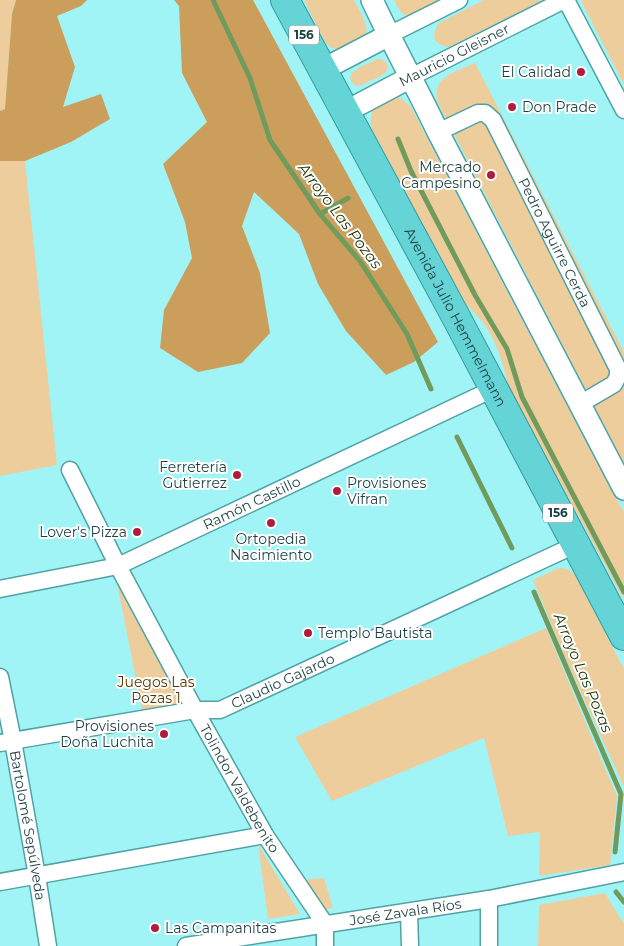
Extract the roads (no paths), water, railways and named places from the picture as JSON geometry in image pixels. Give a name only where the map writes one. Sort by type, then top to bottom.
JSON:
[{"type":"highway","name":"Avenida Julio Hemmelmann","points":[[285,0],[624,636]]},
{"type":"street","points":[[372,0],[438,132],[624,489]]},
{"type":"street","points":[[322,70],[460,0]]},
{"type":"street","points":[[565,0],[624,110]]},
{"type":"street","name":"Mauricio Gleisner","points":[[345,112],[565,0]]},
{"type":"street","name":"Pedro Aguirre Cerda","points":[[438,132],[478,113],[485,113],[493,120],[618,369],[618,376],[614,384],[580,404]]},
{"type":"street","name":"Ramón Castillo","points":[[0,589],[118,566],[493,389]]},
{"type":"street","name":"Tolindor Valdebenito","points":[[70,470],[118,566],[265,835],[325,924]]},
{"type":"street","name":"Claudio Gajardo","points":[[6,742],[195,710],[220,710],[575,545]]},
{"type":"street","name":"Bartolomé Sepúlveda","points":[[0,676],[6,742],[37,876],[48,946]]},
{"type":"street","points":[[0,882],[265,835]]},
{"type":"street","name":"José Zavala Ríos","points":[[186,946],[232,942],[325,924],[489,899],[624,872]]},
{"type":"street","points":[[489,899],[489,946]]},
{"type":"street","points":[[409,912],[410,946]]},
{"type":"street","points":[[325,924],[325,946]]},
{"type":"waterway","name":"Arroyo Las Pozas","points":[[213,0],[250,78],[270,140],[320,214],[360,261],[407,334],[431,389]]},
{"type":"waterway","points":[[398,139],[411,171],[475,295],[507,349],[522,397],[624,592]]},
{"type":"waterway","points":[[320,214],[348,198]]},
{"type":"waterway","name":"Arroyo Las Pozas","points":[[457,437],[512,548]]},
{"type":"waterway","name":"Arroyo Las Pozas","points":[[534,592],[621,794],[615,852]]},
{"type":"waterway","name":"Arroyo Las Pozas","points":[[616,892],[624,902]]},
{"type":"place","name":"El Calidad","points":[[581,72]]},
{"type":"place","name":"Don Prade","points":[[512,107]]},
{"type":"place","name":"Mercado Campesino","points":[[491,175]]},
{"type":"place","name":"Ferretería Gutierrez","points":[[237,475]]},
{"type":"place","name":"Provisiones Vifran","points":[[337,491]]},
{"type":"place","name":"Ortopedia Nacimiento","points":[[271,523]]},
{"type":"place","name":"Lover's Pizza","points":[[137,532]]},
{"type":"place","name":"Templo Bautista","points":[[308,633]]},
{"type":"place","name":"Provisiones Doña Luchita","points":[[164,734]]},
{"type":"place","name":"Las Campanitas","points":[[155,928]]},
{"type":"park label","name":"Juegos Las Pozas 1","points":[[156,690]]}]
